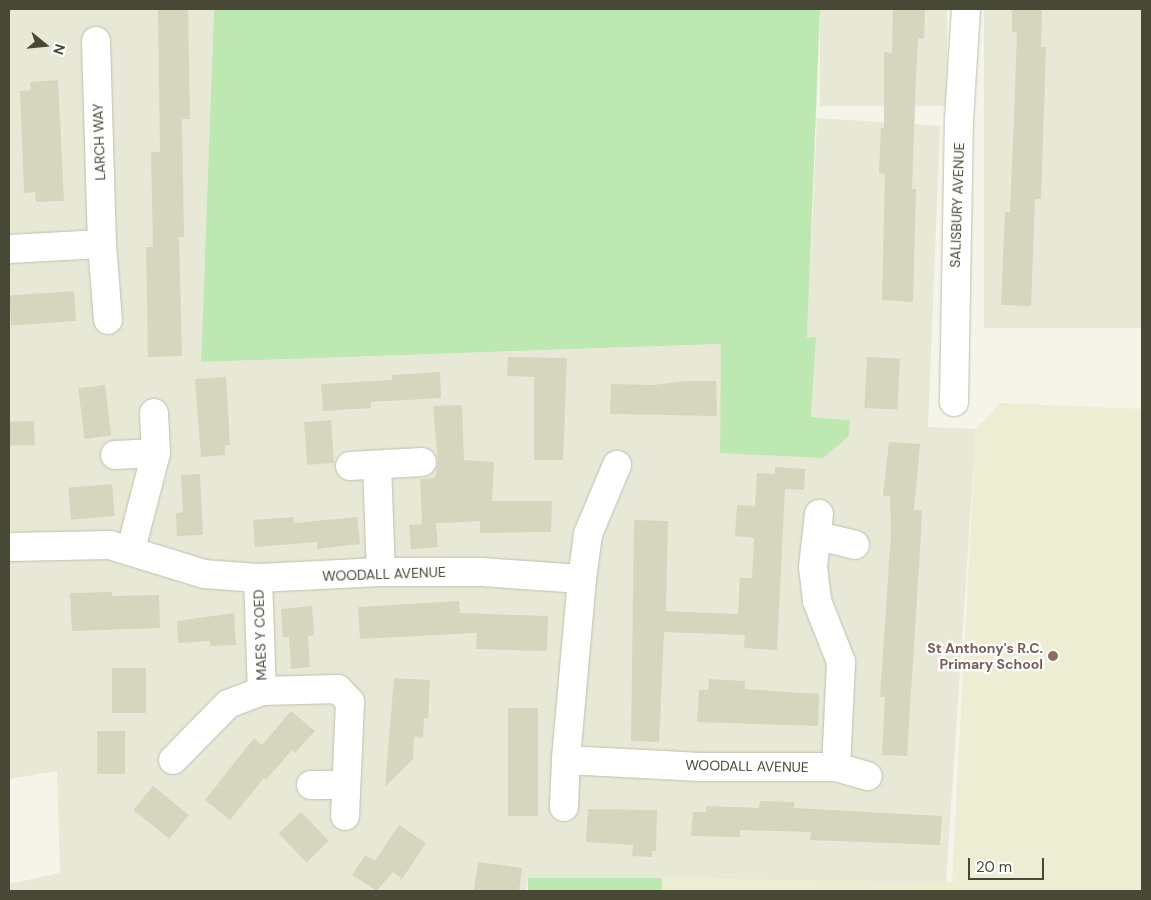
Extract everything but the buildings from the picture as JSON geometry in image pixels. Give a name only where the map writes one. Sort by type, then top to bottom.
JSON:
[{"type":"street","name":"SALISBURY AVENUE","points":[[954,402],[959,120],[966,9]]},
{"type":"street","name":"LARCH WAY","points":[[96,41],[102,244],[108,320]]},
{"type":"street","points":[[9,249],[102,244]]},
{"type":"street","points":[[131,550],[156,453],[154,413]]},
{"type":"street","points":[[115,455],[156,453]]},
{"type":"street","points":[[350,466],[422,462]]},
{"type":"street","points":[[377,465],[382,572]]},
{"type":"street","points":[[564,807],[566,760],[582,579],[588,534],[617,466]]},
{"type":"street","points":[[836,767],[841,662],[817,601],[813,567],[819,525],[855,545]]},
{"type":"street","name":"WOODALL AVENUE","points":[[9,547],[110,545],[204,574],[258,578],[382,572],[481,572],[582,579]]},
{"type":"street","name":"MAES Y COED","points":[[258,578],[262,691]]},
{"type":"street","name":"MAES Y COED","points":[[173,760],[228,704],[262,691],[338,689],[350,702],[345,816]]},
{"type":"street","name":"WOODALL AVENUE","points":[[566,760],[701,767],[836,767],[868,776]]},
{"type":"street","points":[[311,785],[346,785]]},
{"type":"shaded area","points":[[9,9],[214,9],[201,362],[722,344],[720,453],[850,420],[811,417],[816,338],[807,338],[817,118],[940,126],[928,427],[976,429],[946,882],[528,878],[526,891],[9,891],[9,884],[60,873],[57,771],[9,779]]},
{"type":"shaded area","points":[[820,9],[947,9],[947,106],[820,106]]},
{"type":"shaded area","points":[[984,9],[1142,9],[1142,328],[984,328]]},
{"type":"shaded area","name":"St Anthony's R.C. Primary School","points":[[1000,403],[1142,409],[1142,891],[653,891],[662,878],[952,882],[976,429]]},
{"type":"green space","points":[[214,9],[820,9],[807,338],[816,337],[811,417],[850,420],[849,436],[823,458],[720,453],[721,344],[201,362]]},
{"type":"green space","points":[[528,878],[662,878],[662,891],[528,891]]},
{"type":"place","name":"St Anthony's R.C. Primary School","points":[[1053,656]]}]
